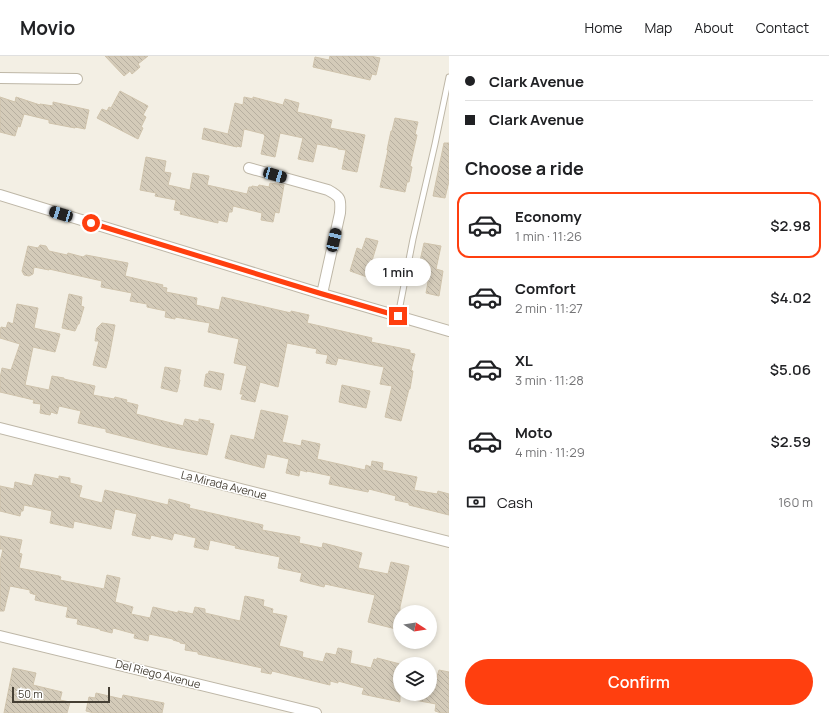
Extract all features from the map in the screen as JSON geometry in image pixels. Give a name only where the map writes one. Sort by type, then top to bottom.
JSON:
[{"type":"street","points":[[0,78],[77,79]]},
{"type":"street","points":[[249,168],[328,190],[337,195],[339,198],[341,204],[340,213],[322,294]]},
{"type":"street","points":[[0,195],[322,294],[449,331]]},
{"type":"street","name":"La Mirada Avenue","points":[[0,428],[449,542]]},
{"type":"street","name":"Del Riego Avenue","points":[[0,636],[316,713]]},
{"type":"lane","points":[[398,316],[413,239],[449,77]]},
{"type":"building","points":[[105,56],[148,56],[138,64],[140,67],[132,74],[130,71],[124,76]]},
{"type":"building","points":[[330,56],[370,56],[380,58],[376,75],[372,74],[370,80],[313,67],[315,57],[329,60]]},
{"type":"building","points":[[120,91],[148,106],[143,115],[146,117],[141,127],[143,128],[138,139],[97,118],[102,109],[107,111],[109,107],[111,108]]},
{"type":"building","points":[[0,97],[15,102],[16,97],[40,105],[53,106],[53,102],[89,110],[85,129],[49,123],[49,120],[24,114],[20,127],[18,126],[15,136],[0,132]]},
{"type":"building","points":[[244,97],[253,99],[253,97],[283,105],[285,99],[299,103],[297,112],[332,120],[330,128],[365,135],[357,172],[342,169],[346,150],[338,148],[317,144],[313,162],[298,159],[303,138],[280,133],[275,157],[261,154],[265,136],[264,134],[244,129],[241,147],[202,139],[204,128],[228,134],[235,103],[243,105]]},
{"type":"building","points":[[395,118],[418,122],[415,134],[417,135],[410,166],[412,167],[405,192],[380,187]]},
{"type":"building","points":[[444,143],[449,143],[449,181],[445,198],[433,196]]},
{"type":"building","points":[[146,157],[166,161],[164,172],[171,173],[168,185],[190,190],[193,173],[209,176],[207,185],[247,194],[249,187],[252,186],[258,187],[259,185],[269,187],[270,183],[284,185],[279,213],[275,212],[273,222],[261,220],[262,213],[233,206],[232,212],[229,212],[227,222],[218,220],[218,223],[180,214],[181,211],[174,210],[176,200],[155,196],[156,193],[140,190]]},
{"type":"building","points":[[366,238],[378,241],[367,277],[350,271],[357,248],[362,250]]},
{"type":"building","points":[[424,243],[441,246],[436,269],[443,271],[439,296],[426,293],[428,282],[416,279]]},
{"type":"building","points":[[40,245],[46,246],[49,251],[67,255],[68,253],[83,257],[86,255],[128,263],[125,276],[163,285],[162,287],[167,288],[166,292],[197,298],[196,305],[219,310],[222,297],[291,313],[291,311],[309,315],[307,323],[372,338],[371,342],[410,350],[410,353],[415,354],[411,370],[413,371],[410,389],[401,421],[385,417],[392,386],[380,384],[384,367],[338,358],[336,365],[326,363],[328,355],[316,353],[317,349],[287,343],[278,387],[260,382],[255,402],[241,399],[243,394],[240,394],[247,366],[234,363],[239,339],[208,332],[210,323],[175,317],[175,319],[165,317],[166,311],[147,307],[147,304],[130,301],[132,293],[101,287],[102,281],[34,267],[33,274],[29,276],[24,275],[22,271],[28,246],[38,248]]},
{"type":"building","points":[[69,294],[82,297],[81,306],[84,307],[79,324],[75,331],[62,328]]},
{"type":"building","points":[[17,304],[38,308],[34,328],[60,334],[55,352],[33,347],[25,385],[49,390],[52,376],[64,378],[95,386],[93,395],[114,399],[115,397],[138,405],[136,414],[183,426],[185,419],[199,422],[199,419],[210,421],[209,423],[214,424],[207,455],[166,447],[106,432],[106,429],[78,423],[81,411],[59,406],[57,414],[51,412],[50,415],[40,413],[41,404],[33,403],[34,400],[0,392],[2,368],[11,370],[20,344],[0,338],[0,332],[1,327],[6,328],[8,322],[13,324]]},
{"type":"building","points":[[102,323],[115,325],[106,368],[93,365],[99,341],[95,341],[97,328]]},
{"type":"building","points":[[165,367],[181,370],[177,392],[161,388]]},
{"type":"building","points":[[209,371],[224,374],[221,390],[204,386],[206,374],[208,374]]},
{"type":"building","points":[[342,385],[370,391],[366,408],[339,402]]},
{"type":"building","points":[[261,410],[288,416],[282,442],[301,446],[302,440],[320,444],[317,459],[365,470],[366,465],[371,467],[372,461],[383,463],[382,470],[417,477],[414,490],[437,494],[438,491],[449,494],[449,515],[409,505],[409,503],[395,500],[396,496],[369,489],[368,492],[329,484],[331,476],[300,470],[299,476],[286,473],[289,459],[267,454],[264,468],[225,458],[231,435],[254,440]]},
{"type":"building","points":[[35,474],[59,479],[59,476],[70,478],[70,483],[82,486],[79,497],[102,503],[105,490],[168,505],[169,499],[190,505],[189,508],[263,525],[262,530],[300,537],[299,543],[322,548],[323,543],[362,553],[358,568],[388,574],[391,562],[409,566],[400,605],[393,605],[393,628],[368,622],[375,595],[325,584],[324,587],[300,581],[302,573],[278,568],[280,557],[235,548],[236,546],[210,540],[208,550],[194,547],[196,538],[174,533],[172,540],[151,535],[150,539],[132,535],[137,514],[115,509],[111,529],[74,521],[73,528],[50,523],[52,511],[24,505],[20,516],[0,511],[0,486],[14,489],[15,482],[32,486]]},
{"type":"building","points":[[0,536],[22,540],[19,553],[22,554],[19,568],[59,576],[61,577],[60,580],[104,589],[107,575],[120,578],[115,602],[133,607],[131,614],[150,618],[153,607],[178,613],[178,611],[193,614],[195,607],[205,609],[205,613],[240,621],[245,596],[264,600],[263,606],[273,609],[272,613],[287,616],[279,646],[303,652],[302,657],[323,662],[326,653],[336,655],[338,648],[352,651],[350,663],[371,668],[374,659],[377,660],[377,658],[393,662],[393,701],[362,694],[364,688],[338,681],[338,683],[330,681],[330,685],[272,671],[271,674],[261,672],[262,668],[185,650],[186,644],[180,643],[173,639],[149,634],[148,641],[134,638],[135,634],[113,628],[112,633],[77,624],[78,619],[66,617],[68,607],[35,600],[36,595],[30,593],[30,590],[10,586],[4,611],[0,611],[0,562],[3,549],[0,549]]},
{"type":"building","points":[[13,668],[36,673],[33,685],[62,692],[60,700],[70,702],[67,713],[4,713]]},
{"type":"building","points":[[439,670],[449,672],[449,713],[435,711],[436,704],[420,701],[437,701],[437,676]]},
{"type":"building","points":[[96,693],[122,699],[123,695],[164,703],[162,713],[94,713],[86,711],[89,697],[95,698]]},
{"type":"route","points":[[91,223],[398,316]]}]
